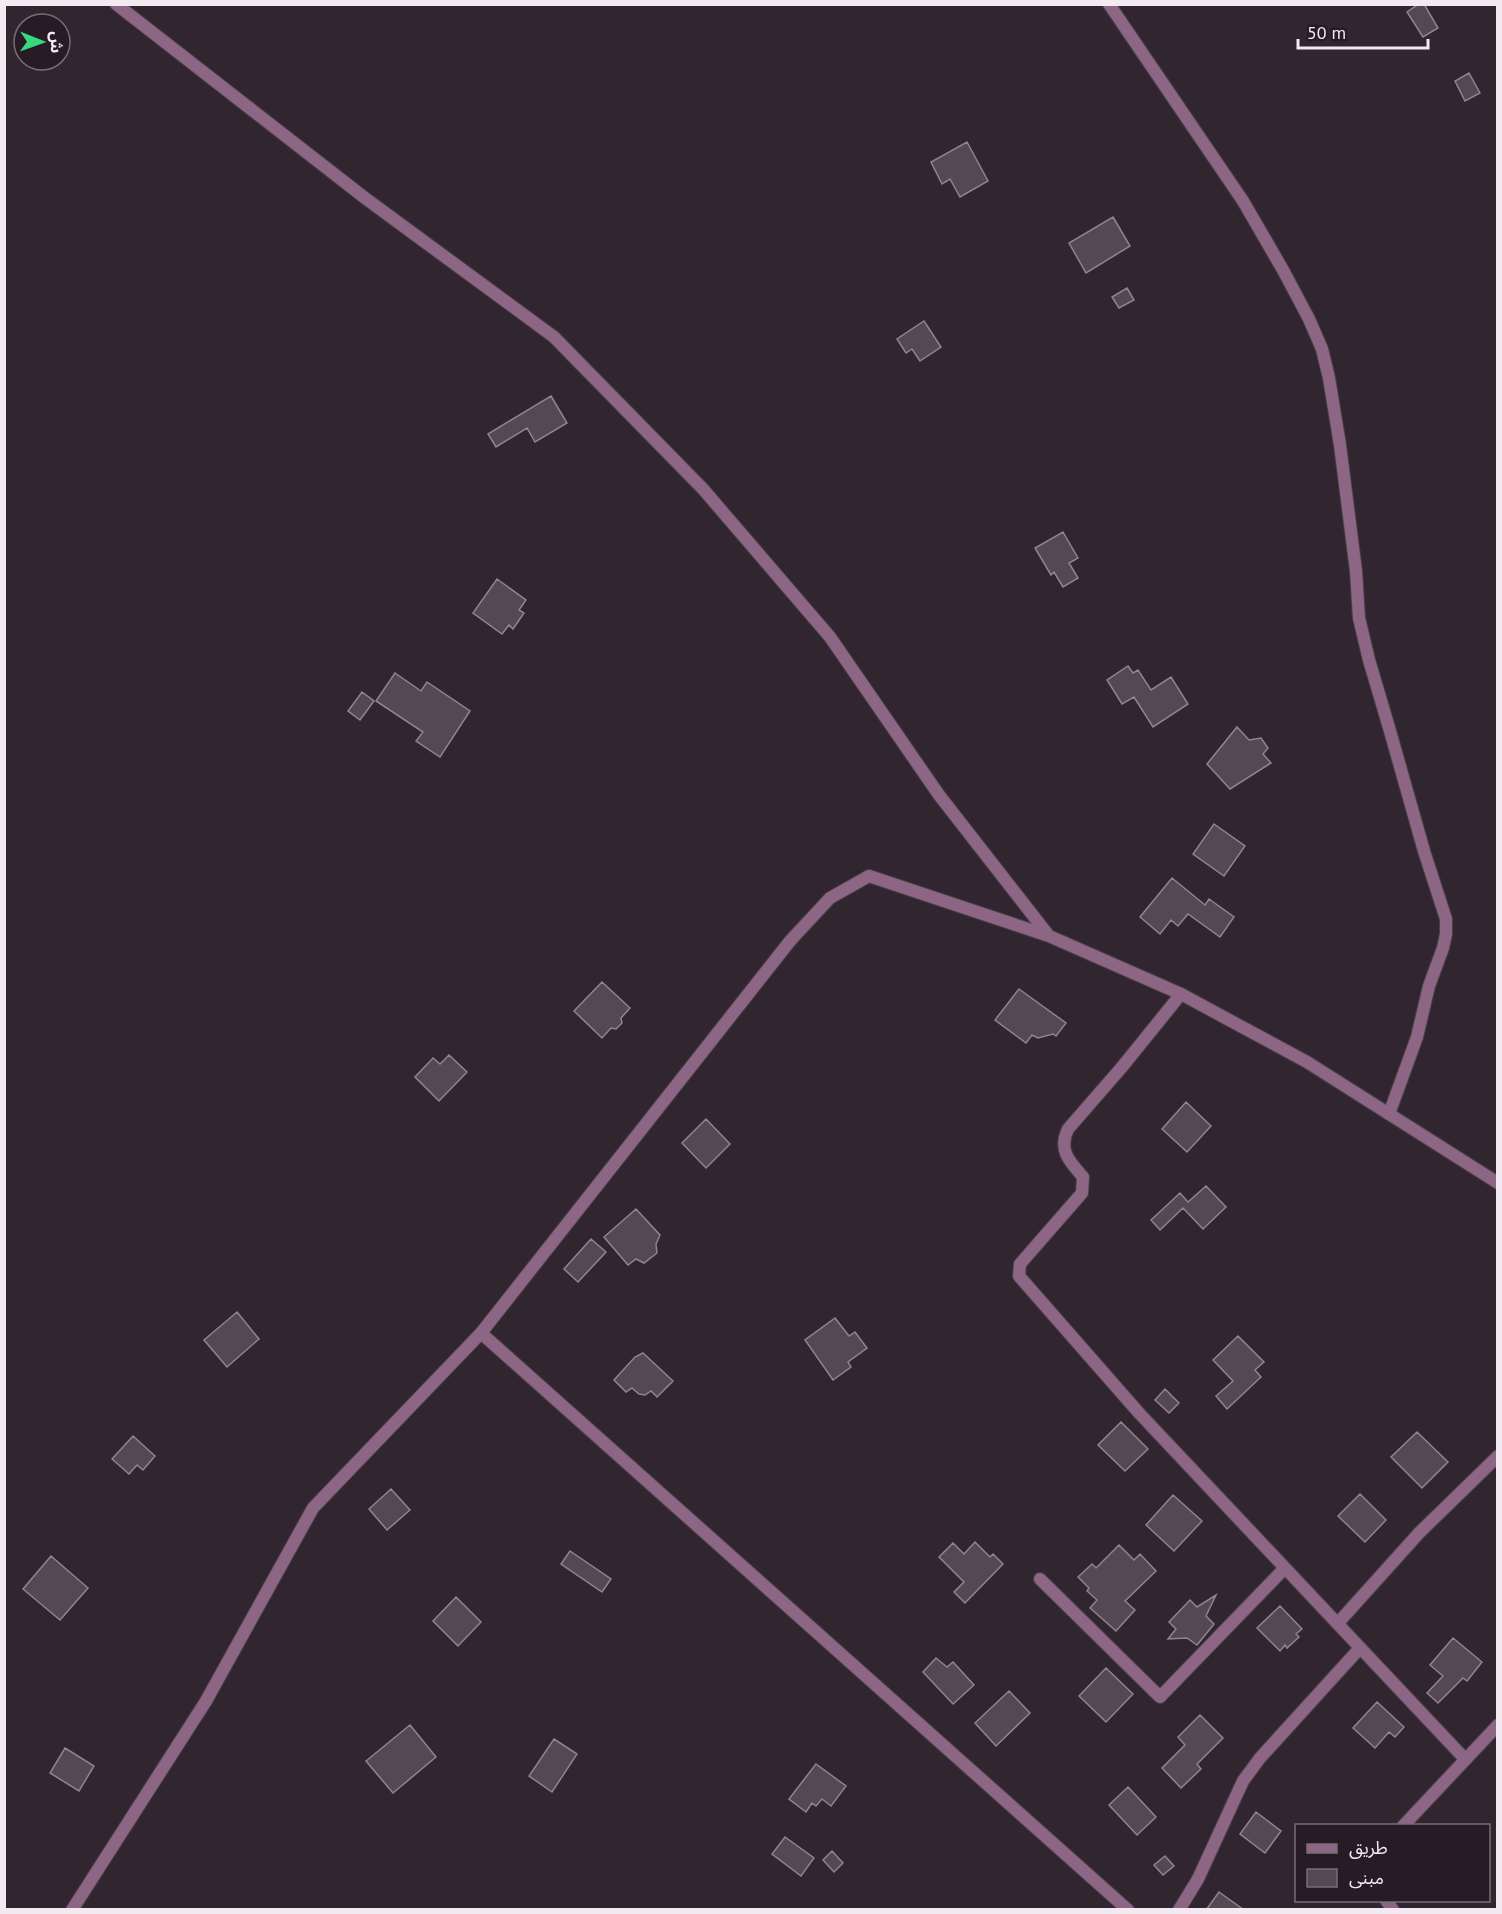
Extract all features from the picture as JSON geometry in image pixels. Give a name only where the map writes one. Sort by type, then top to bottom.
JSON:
[{"type":"street","points":[[116,4],[365,198],[554,337],[702,489],[830,637],[939,795],[1049,936]]},
{"type":"street","points":[[1109,4],[1242,201],[1309,319],[1322,349],[1340,445],[1356,571],[1359,618],[1424,851],[1446,919],[1443,948],[1429,986],[1417,1037],[1389,1114]]},
{"type":"street","points":[[72,1910],[206,1701],[313,1508],[481,1333],[790,941],[830,898],[869,876],[1049,936],[1181,994],[1306,1062],[1497,1183]]},
{"type":"street","points":[[1181,994],[1068,1129],[1063,1139],[1067,1159],[1083,1177],[1082,1193],[1020,1264],[1019,1276],[1139,1413],[1465,1758]]},
{"type":"street","points":[[481,1333],[1128,1910]]},
{"type":"street","points":[[1338,1623],[1419,1533],[1497,1456]]},
{"type":"street","points":[[1040,1579],[1160,1698],[1285,1568]]},
{"type":"street","points":[[1179,1910],[1198,1879],[1243,1781],[1260,1758],[1360,1648]]},
{"type":"street","points":[[1405,1824],[1497,1725]]},
{"type":"building","points":[[1419,4],[1424,4],[1438,28],[1423,37],[1407,12]]},
{"type":"building","points":[[1469,73],[1480,93],[1465,101],[1455,81]]},
{"type":"building","points":[[967,142],[988,181],[960,197],[950,179],[942,184],[931,162]]},
{"type":"building","points":[[1113,217],[1130,246],[1086,273],[1069,243]]},
{"type":"building","points":[[1127,288],[1134,300],[1119,308],[1112,297]]},
{"type":"building","points":[[924,321],[941,347],[920,361],[912,349],[906,353],[897,339]]},
{"type":"building","points":[[551,396],[567,423],[535,442],[527,428],[496,447],[488,434]]},
{"type":"building","points":[[1063,532],[1078,558],[1069,563],[1078,578],[1063,587],[1054,572],[1051,575],[1035,548]]},
{"type":"building","points":[[497,579],[526,600],[519,610],[524,613],[513,629],[509,625],[502,634],[473,613]]},
{"type":"building","points":[[1128,666],[1133,673],[1138,670],[1151,690],[1171,677],[1188,704],[1153,727],[1134,697],[1122,704],[1107,680]]},
{"type":"building","points":[[395,673],[421,691],[427,682],[470,711],[440,757],[416,741],[423,732],[376,701]]},
{"type":"building","points":[[362,692],[374,701],[360,720],[348,711]]},
{"type":"building","points":[[1237,727],[1249,740],[1261,738],[1268,748],[1263,754],[1271,763],[1230,789],[1207,764]]},
{"type":"building","points":[[1214,824],[1245,846],[1224,876],[1193,854]]},
{"type":"building","points":[[1172,878],[1205,905],[1209,899],[1234,917],[1220,937],[1188,914],[1178,926],[1171,920],[1160,934],[1140,917]]},
{"type":"building","points":[[602,982],[630,1008],[621,1018],[622,1023],[616,1029],[611,1028],[602,1038],[574,1011]]},
{"type":"building","points":[[1019,989],[1066,1023],[1056,1036],[1053,1034],[1038,1038],[1032,1035],[1026,1043],[995,1020]]},
{"type":"building","points":[[449,1055],[467,1072],[439,1101],[415,1077],[433,1058],[440,1064]]},
{"type":"building","points":[[1186,1102],[1211,1126],[1187,1152],[1162,1129]]},
{"type":"building","points":[[706,1119],[730,1144],[706,1168],[682,1143]]},
{"type":"building","points":[[1206,1186],[1226,1207],[1203,1229],[1183,1208],[1160,1230],[1151,1220],[1180,1193],[1188,1202]]},
{"type":"building","points":[[636,1209],[660,1235],[656,1244],[657,1253],[644,1263],[636,1259],[628,1265],[604,1237]]},
{"type":"building","points":[[591,1239],[606,1252],[578,1282],[564,1269]]},
{"type":"building","points":[[237,1312],[259,1339],[227,1367],[204,1340]]},
{"type":"building","points":[[835,1318],[849,1336],[855,1332],[867,1348],[848,1362],[851,1367],[833,1380],[805,1340]]},
{"type":"building","points":[[1238,1336],[1264,1362],[1255,1370],[1261,1377],[1227,1409],[1216,1396],[1233,1381],[1213,1360]]},
{"type":"building","points":[[643,1353],[673,1381],[657,1397],[651,1391],[645,1395],[639,1394],[632,1388],[626,1392],[614,1380],[635,1357]]},
{"type":"building","points":[[1165,1389],[1179,1403],[1169,1413],[1155,1400]]},
{"type":"building","points":[[1121,1422],[1148,1449],[1125,1471],[1098,1445]]},
{"type":"building","points":[[1417,1432],[1448,1462],[1422,1488],[1391,1457]]},
{"type":"building","points":[[133,1436],[155,1456],[143,1470],[137,1465],[129,1474],[112,1459]]},
{"type":"building","points":[[391,1489],[410,1510],[387,1530],[369,1509]]},
{"type":"building","points":[[1360,1494],[1386,1520],[1365,1542],[1338,1516]]},
{"type":"building","points":[[1173,1495],[1202,1521],[1174,1551],[1146,1525]]},
{"type":"building","points":[[975,1542],[990,1557],[993,1554],[1003,1564],[965,1603],[954,1592],[964,1582],[939,1557],[953,1543],[964,1554]]},
{"type":"building","points":[[1119,1545],[1134,1560],[1140,1554],[1156,1571],[1125,1601],[1135,1610],[1116,1631],[1090,1608],[1097,1600],[1087,1591],[1089,1588],[1078,1577],[1092,1564],[1096,1568]]},
{"type":"building","points":[[570,1551],[611,1579],[602,1592],[561,1564]]},
{"type":"building","points":[[51,1556],[88,1588],[60,1620],[23,1589]]},
{"type":"building","points":[[1216,1595],[1206,1616],[1214,1624],[1197,1645],[1187,1638],[1168,1639],[1176,1629],[1169,1622],[1190,1600],[1197,1607]]},
{"type":"building","points":[[456,1597],[481,1622],[458,1646],[433,1621]]},
{"type":"building","points":[[1280,1606],[1302,1629],[1296,1634],[1299,1637],[1287,1648],[1285,1645],[1280,1651],[1257,1628]]},
{"type":"building","points":[[1453,1638],[1482,1662],[1467,1681],[1463,1678],[1438,1703],[1427,1693],[1443,1676],[1430,1665]]},
{"type":"building","points":[[936,1658],[947,1667],[953,1662],[974,1685],[953,1704],[923,1672]]},
{"type":"building","points":[[1106,1668],[1133,1694],[1106,1722],[1079,1696]]},
{"type":"building","points":[[1009,1691],[1030,1713],[996,1746],[975,1723]]},
{"type":"building","points":[[1377,1702],[1404,1727],[1395,1737],[1389,1732],[1375,1748],[1353,1728]]},
{"type":"building","points":[[1200,1715],[1223,1738],[1197,1764],[1201,1769],[1181,1788],[1162,1768],[1185,1745],[1178,1737]]},
{"type":"building","points":[[410,1725],[436,1757],[393,1793],[366,1761]]},
{"type":"building","points":[[554,1739],[577,1754],[552,1792],[529,1776]]},
{"type":"building","points":[[65,1748],[94,1766],[79,1791],[50,1773]]},
{"type":"building","points":[[816,1764],[846,1786],[831,1806],[822,1799],[816,1806],[812,1803],[806,1812],[789,1799]]},
{"type":"building","points":[[1128,1787],[1156,1817],[1137,1835],[1109,1805]]},
{"type":"building","points":[[1256,1812],[1281,1831],[1265,1853],[1240,1834]]},
{"type":"building","points":[[785,1837],[814,1858],[801,1876],[772,1854]]},
{"type":"building","points":[[832,1851],[843,1863],[834,1872],[823,1860]]},
{"type":"building","points":[[1165,1856],[1174,1866],[1163,1875],[1154,1865]]},
{"type":"building","points":[[1219,1892],[1244,1910],[1206,1910]]}]
